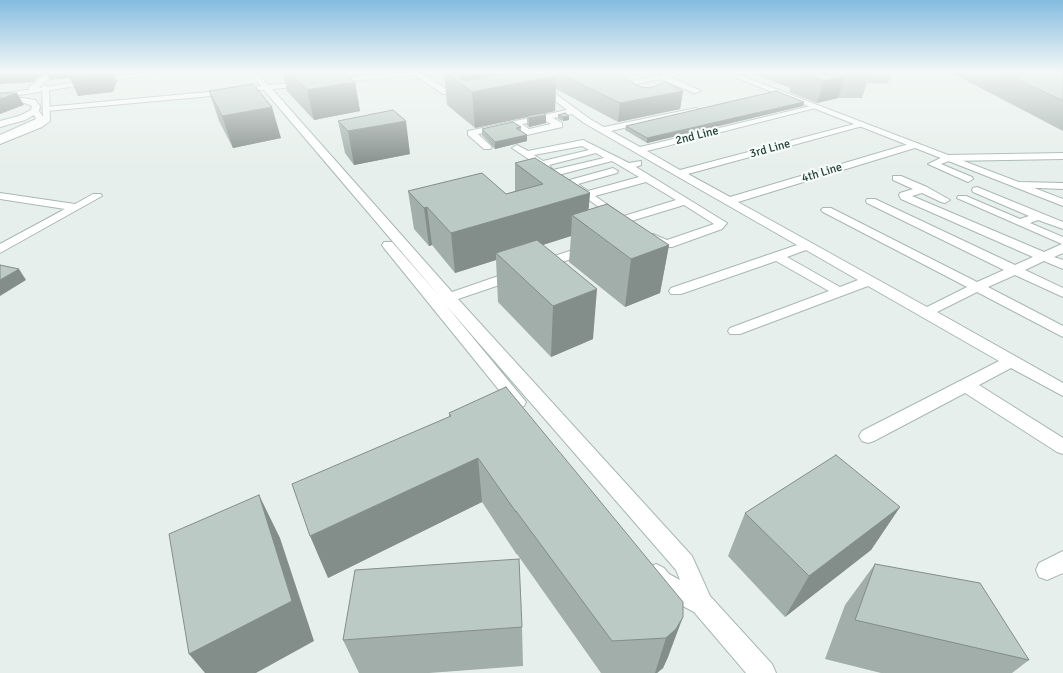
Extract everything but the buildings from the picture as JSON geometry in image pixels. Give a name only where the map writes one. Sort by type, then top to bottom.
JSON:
[{"type":"street","points":[[0,139],[41,120],[35,111],[34,104]]},
{"type":"street","points":[[0,139],[39,125],[47,119],[46,104]]},
{"type":"street","points":[[46,109],[95,104]]},
{"type":"street","points":[[275,104],[442,300],[684,563],[702,604],[762,673]]},
{"type":"street","points":[[563,104],[653,159],[1063,390]]},
{"type":"street","points":[[808,104],[1063,203]]},
{"type":"street","points":[[824,104],[1063,195]]},
{"type":"street","name":"2nd Line","points":[[638,150],[815,107]]},
{"type":"street","points":[[603,130],[705,108]]},
{"type":"street","points":[[1,125],[35,111]]},
{"type":"street","points":[[487,147],[471,133],[573,111]]},
{"type":"street","points":[[546,117],[568,131]]},
{"type":"street","points":[[515,123],[536,139]]},
{"type":"street","points":[[527,132],[559,125]]},
{"type":"street","name":"3rd Line","points":[[679,173],[862,125]]},
{"type":"street","points":[[492,128],[503,136]]},
{"type":"street","points":[[576,143],[588,144],[599,150],[648,178],[721,225],[662,244],[522,151],[576,143]]},
{"type":"street","name":"4th Line","points":[[728,201],[915,145]]},
{"type":"street","points":[[541,164],[599,150]]},
{"type":"street","points":[[968,179],[933,164],[947,158],[1063,156]]},
{"type":"street","points":[[554,173],[614,158]]},
{"type":"street","points":[[628,166],[653,159]]},
{"type":"street","points":[[570,183],[613,171]]},
{"type":"street","points":[[587,195],[648,178]]},
{"type":"street","points":[[897,178],[945,200]]},
{"type":"street","points":[[1019,185],[1063,186]]},
{"type":"street","points":[[923,189],[904,195],[904,197],[1063,265]]},
{"type":"street","points":[[977,190],[1063,226]]},
{"type":"street","points":[[0,196],[76,207]]},
{"type":"street","points":[[0,249],[97,196]]},
{"type":"street","points":[[962,198],[1063,241]]},
{"type":"street","points":[[624,220],[685,201]]},
{"type":"street","points":[[871,201],[1063,293]]},
{"type":"street","points":[[992,211],[1011,204]]},
{"type":"street","points":[[826,210],[1063,332]]},
{"type":"street","points":[[1020,223],[1038,216]]},
{"type":"street","points":[[676,291],[806,246]]},
{"type":"street","points":[[925,313],[1063,248]]},
{"type":"street","points":[[442,300],[584,250]]},
{"type":"street","points":[[777,256],[840,292]]},
{"type":"street","points":[[735,331],[868,281]]},
{"type":"street","points":[[442,300],[526,411]]},
{"type":"street","points":[[868,436],[1012,362]]},
{"type":"street","points":[[966,386],[1063,447]]},
{"type":"street","points":[[649,566],[661,582],[702,604]]}]
